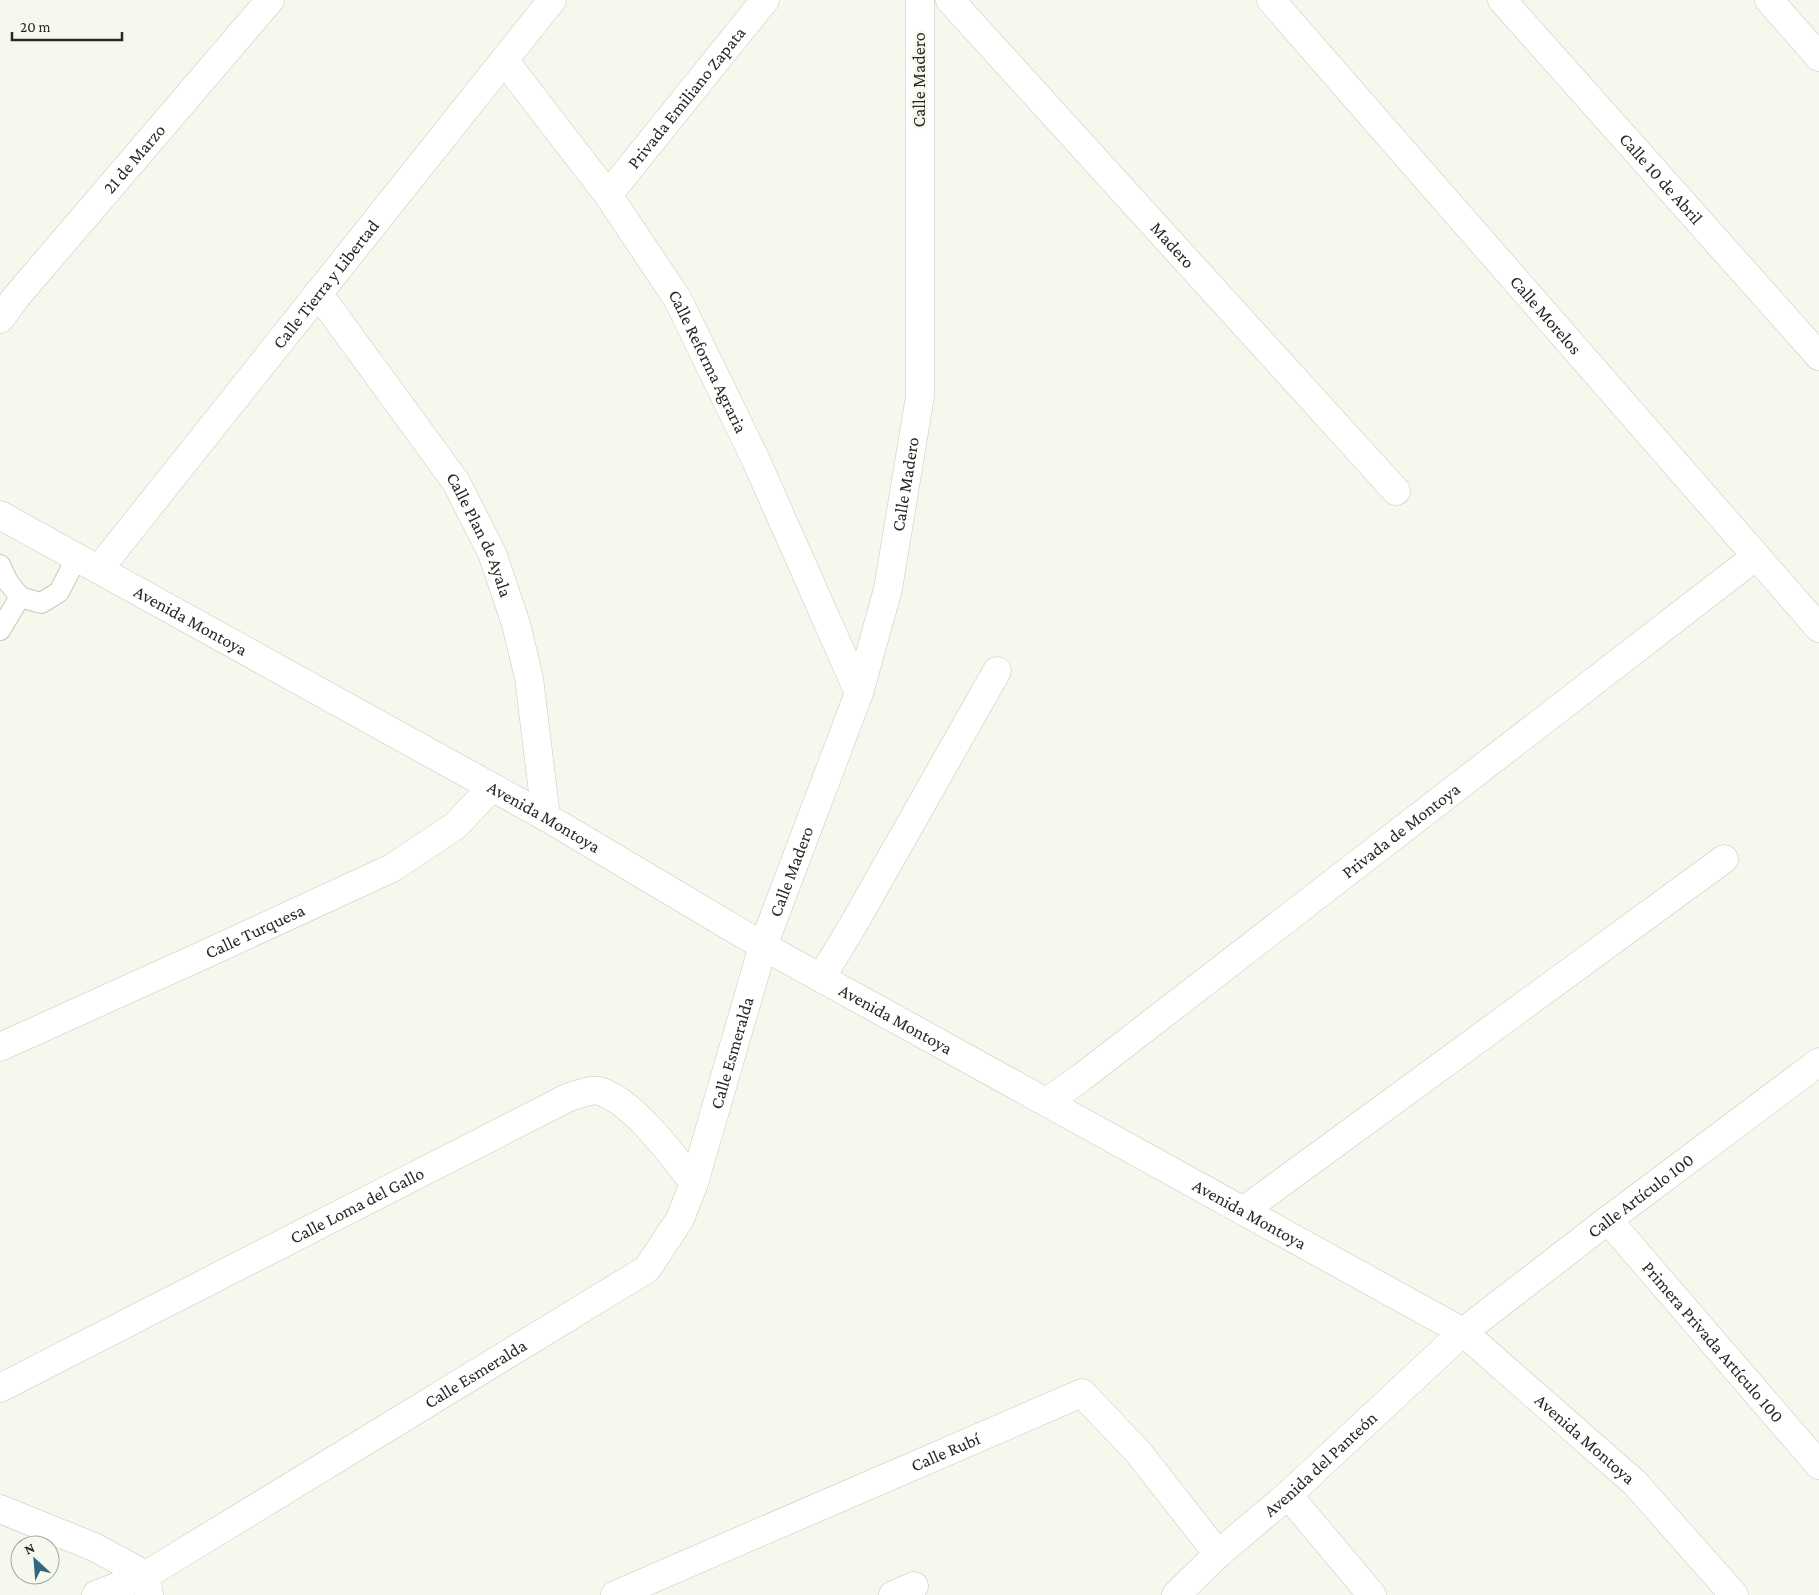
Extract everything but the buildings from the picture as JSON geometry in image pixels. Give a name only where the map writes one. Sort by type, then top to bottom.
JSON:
[{"type":"street","name":"21 de Marzo","points":[[0,319],[270,0]]},
{"type":"street","name":"Calle Tierra y Libertad","points":[[88,563],[318,293],[552,0]]},
{"type":"street","name":"Privada Emiliano Zapata","points":[[608,195],[765,0]]},
{"type":"street","name":"Calle Madero","points":[[763,946],[859,692],[888,589],[920,396],[920,0]]},
{"type":"street","name":"Madero","points":[[950,0],[1396,491]]},
{"type":"street","name":"Calle Morelos","points":[[1271,0],[1755,557],[1819,628]]},
{"type":"street","name":"Calle 10 de Abril","points":[[1502,0],[1819,356]]},
{"type":"street","points":[[1769,0],[1819,57]]},
{"type":"street","name":"Calle Reforma Agraria","points":[[504,60],[608,195],[677,298],[754,456],[859,692]]},
{"type":"street","name":"Calle Plan de Ayala","points":[[318,293],[456,482],[492,553],[516,624],[529,678],[546,817]]},
{"type":"street","name":"Avenida Montoya","points":[[0,515],[546,817],[763,946],[1464,1332],[1635,1484],[1734,1595]]},
{"type":"street","name":"Privada de Montoya","points":[[1046,1102],[1082,1077],[1755,557]]},
{"type":"street","points":[[821,978],[997,671]]},
{"type":"street","name":"Calle Turquesa","points":[[0,1046],[202,956],[392,868],[455,826],[492,787]]},
{"type":"street","points":[[1244,1211],[1724,859]]},
{"type":"street","name":"Calle Esmeralda","points":[[96,1595],[148,1585],[647,1269],[680,1219],[694,1183],[763,946]]},
{"type":"street","name":"Calle Artículo 100","points":[[1464,1332],[1608,1220],[1819,1063]]},
{"type":"street","name":"Calle Loma del Gallo","points":[[0,1388],[569,1097],[598,1091],[618,1100],[652,1131],[694,1183]]},
{"type":"street","name":"Primera Privada Artículo 100","points":[[1608,1220],[1819,1465]]},
{"type":"street","name":"Avenida del Panteón","points":[[1176,1595],[1218,1554],[1288,1496],[1464,1332]]},
{"type":"street","name":"Calle Rubí","points":[[615,1595],[1082,1393],[1138,1452],[1218,1554]]},
{"type":"street","points":[[1288,1496],[1372,1595]]},
{"type":"street","points":[[0,1509],[94,1547],[148,1585]]},
{"type":"lane","points":[[0,565],[8,582],[20,597],[41,603],[59,592],[88,563]]},
{"type":"lane","points":[[0,630],[20,597]]}]
